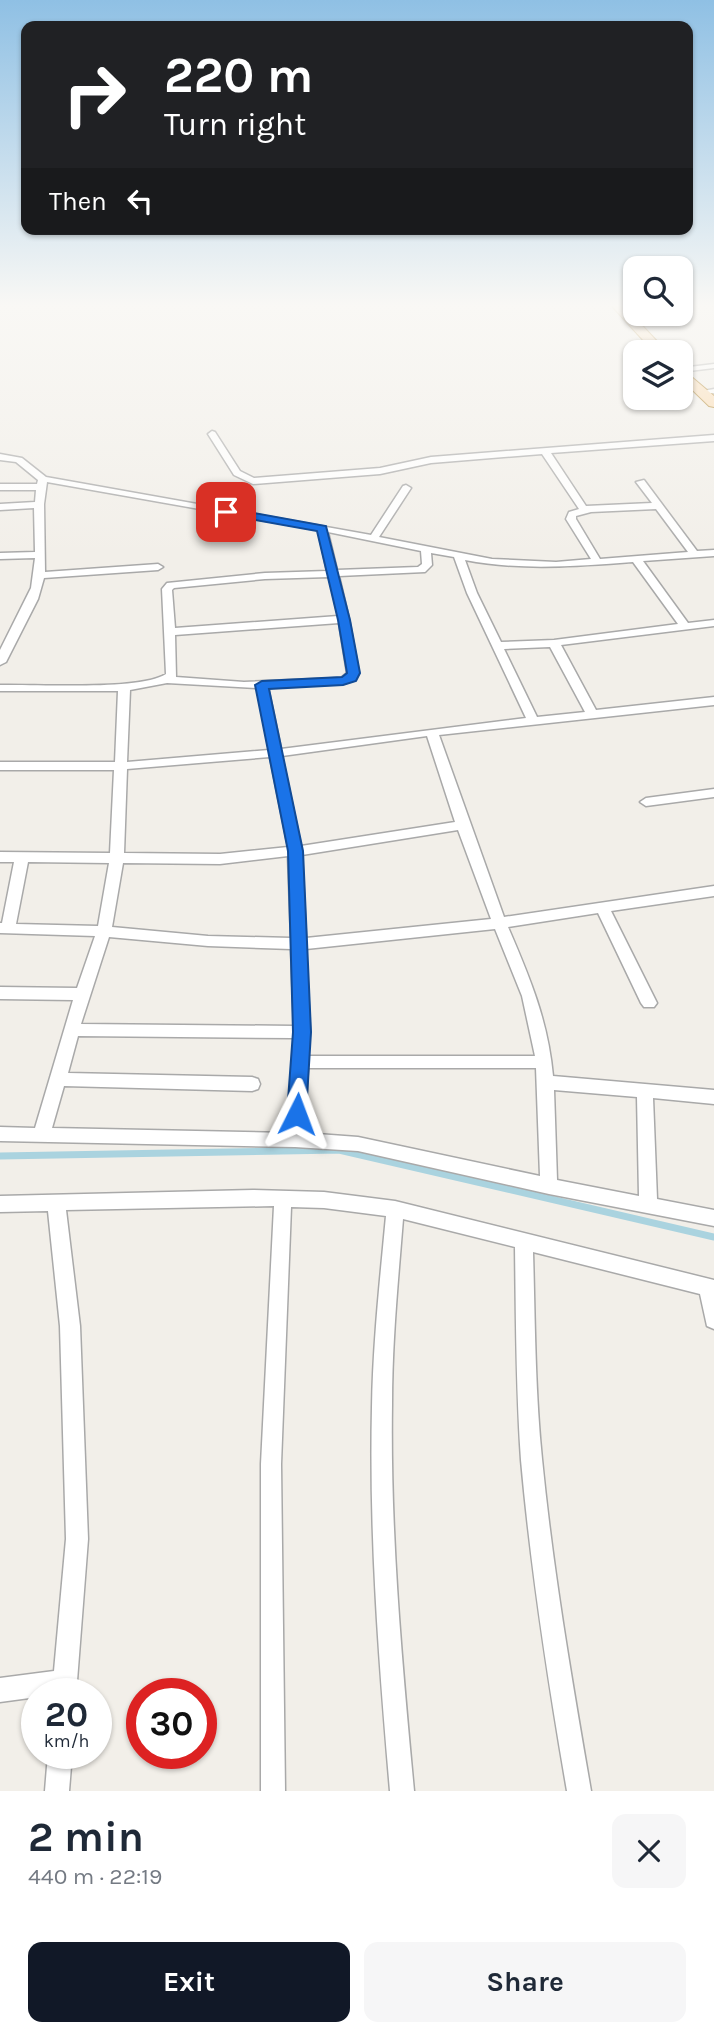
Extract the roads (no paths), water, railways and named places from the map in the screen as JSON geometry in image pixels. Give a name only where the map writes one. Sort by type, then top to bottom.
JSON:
[{"type":"main road","points":[[708,391],[714,404]]},
{"type":"street","points":[[212,433],[237,473],[253,481],[380,471],[431,460],[714,438]]},
{"type":"street","points":[[545,451],[581,507],[587,510]]},
{"type":"street","points":[[0,457],[19,460],[41,483]]},
{"type":"street","points":[[641,482],[695,555]]},
{"type":"street","points":[[0,662],[31,604],[39,575],[37,505],[41,483]]},
{"type":"street","points":[[0,488],[41,483],[322,528],[527,566],[714,554]]},
{"type":"street","points":[[373,539],[406,488]]},
{"type":"street","points":[[0,507],[37,505]]},
{"type":"street","points":[[598,563],[571,519],[572,514],[587,510],[659,506]]},
{"type":"street","points":[[0,688],[124,687],[167,680],[262,685],[343,681],[351,678],[353,673],[344,620],[322,528]]},
{"type":"street","points":[[167,680],[172,675],[167,589],[177,583],[331,572],[421,570],[427,565],[426,549]]},
{"type":"street","points":[[0,556],[40,555]]},
{"type":"street","points":[[458,555],[497,646],[533,720]]},
{"type":"street","points":[[637,560],[685,626]]},
{"type":"street","points":[[39,575],[158,567]]},
{"type":"street","points":[[171,632],[344,620]]},
{"type":"street","points":[[497,646],[554,643],[714,623]]},
{"type":"street","points":[[554,643],[593,715]]},
{"type":"street","points":[[262,685],[295,851],[302,1032],[295,1140]]},
{"type":"street","points":[[42,1134],[71,1030],[104,931],[117,857],[124,687]]},
{"type":"street","points":[[0,766],[121,766],[277,753],[432,732],[714,701]]},
{"type":"street","points":[[432,732],[462,825],[499,923],[525,980],[545,1062],[549,1186]]},
{"type":"street","points":[[646,802],[714,793]]},
{"type":"street","points":[[0,857],[220,859],[295,851],[462,825]]},
{"type":"street","points":[[22,857],[4,929],[104,931],[208,941],[300,944],[499,923],[714,891]]},
{"type":"street","points":[[603,909],[649,1003]]},
{"type":"street","points":[[0,993],[82,994]]},
{"type":"street","points":[[71,1030],[302,1032]]},
{"type":"street","points":[[300,1062],[545,1062]]},
{"type":"street","points":[[57,1079],[252,1084]]},
{"type":"street","points":[[544,1082],[714,1097]]},
{"type":"street","points":[[645,1090],[648,1203]]},
{"type":"street","points":[[0,1134],[295,1140],[358,1144],[549,1186],[648,1203],[714,1218]]},
{"type":"street","points":[[273,1791],[271,1464],[283,1199]]},
{"type":"street","points":[[0,1204],[283,1199],[324,1200],[395,1209],[711,1288],[714,1320]]},
{"type":"street","points":[[56,1202],[70,1326],[77,1539],[66,1678]]},
{"type":"street","points":[[395,1209],[383,1351],[381,1465],[387,1618],[402,1791]]},
{"type":"street","points":[[524,1240],[528,1409],[539,1535],[579,1791]]},
{"type":"street","points":[[0,1690],[21,1689]]},
{"type":"street","points":[[57,1791],[59,1769]]},
{"type":"waterway","points":[[0,1156],[339,1150],[714,1237]]}]
